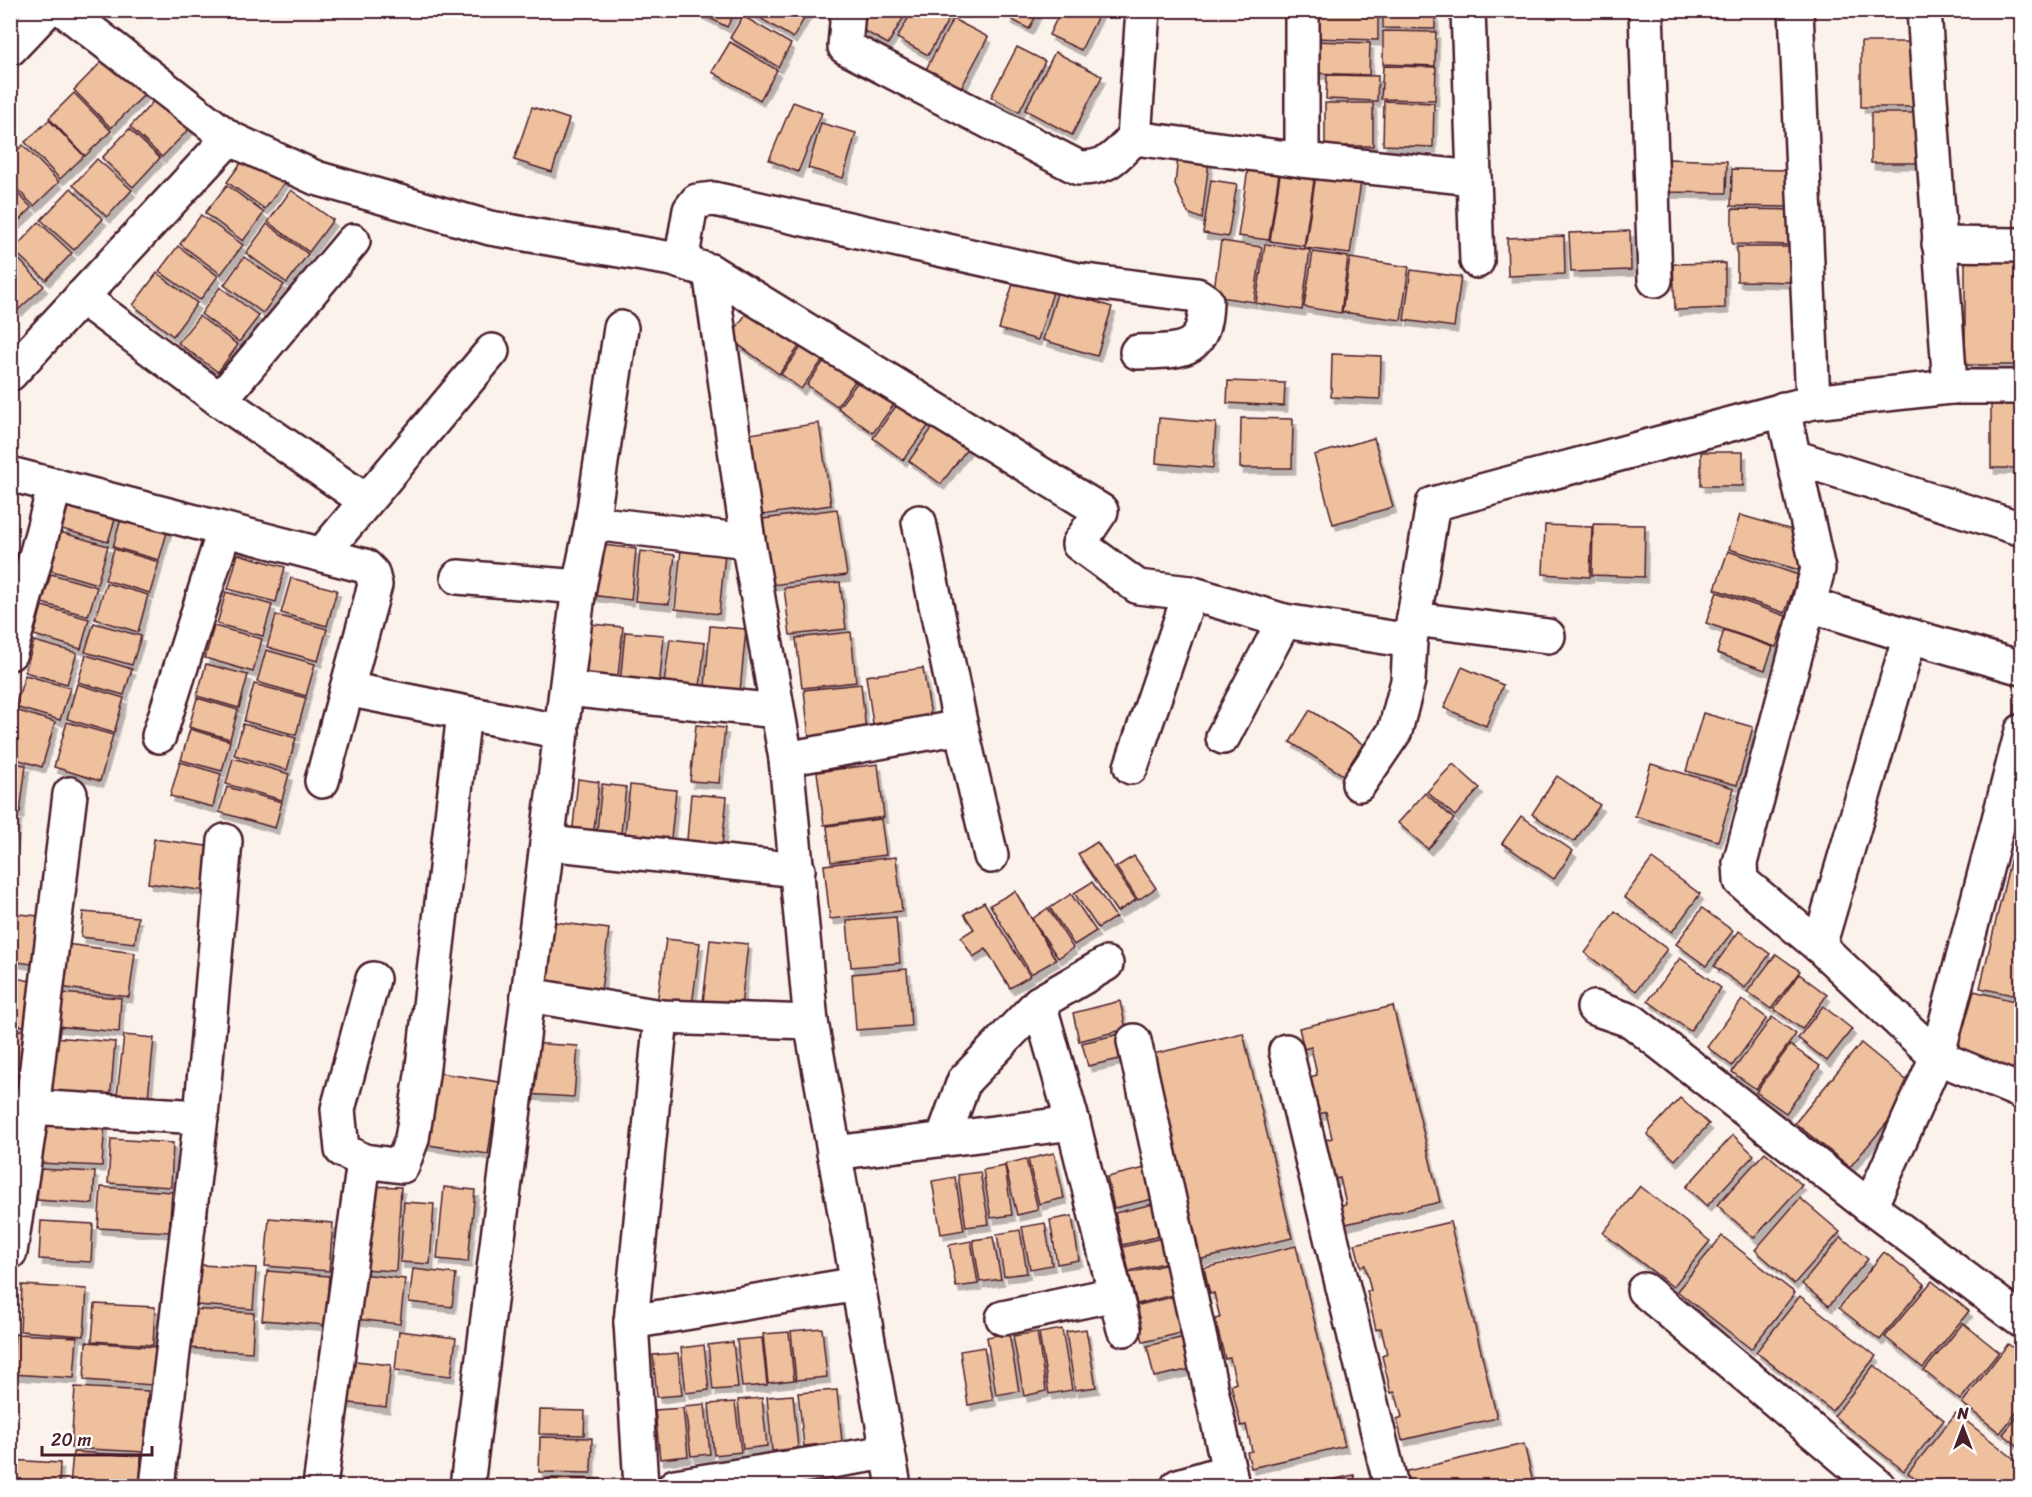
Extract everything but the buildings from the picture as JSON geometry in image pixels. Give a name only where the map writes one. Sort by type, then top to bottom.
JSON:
[{"type":"street","points":[[10,49],[47,10]]},
{"type":"street","points":[[64,10],[229,138],[316,178],[490,228],[628,251],[695,267],[1101,511],[1079,544],[1138,587],[1190,593],[1284,621],[1548,636]]},
{"type":"street","points":[[848,10],[845,47],[1079,168],[1096,168],[1111,161],[1134,138],[1143,10]]},
{"type":"street","points":[[1302,10],[1302,160]]},
{"type":"street","points":[[1468,10],[1477,261]]},
{"type":"street","points":[[1646,10],[1655,280]]},
{"type":"street","points":[[1796,10],[1798,405],[1794,457],[1818,569],[1740,863],[1741,881],[1820,946],[1937,1057],[2022,1092]]},
{"type":"street","points":[[1924,10],[1950,387]]},
{"type":"street","points":[[10,374],[229,138]]},
{"type":"street","points":[[1134,138],[1302,160],[1474,178]]},
{"type":"street","points":[[894,1486],[811,1022],[786,759],[748,541],[695,267],[690,210],[697,201],[714,199],[1078,280],[1197,295],[1206,301],[1206,320],[1200,337],[1187,347],[1167,351],[1137,352]]},
{"type":"street","points":[[220,400],[353,241]]},
{"type":"street","points":[[1939,244],[2022,245]]},
{"type":"street","points":[[81,297],[220,400],[366,501]]},
{"type":"street","points":[[466,1486],[579,587],[592,523],[621,328]]},
{"type":"street","points":[[322,554],[492,351]]},
{"type":"street","points":[[1359,784],[1395,731],[1408,681],[1412,630],[1433,504],[1798,405],[1950,387],[2022,387]]},
{"type":"street","points":[[1794,457],[2022,529]]},
{"type":"street","points":[[10,474],[365,566],[372,573],[375,585],[322,781]]},
{"type":"street","points":[[10,653],[55,485]]},
{"type":"street","points":[[919,522],[991,856]]},
{"type":"street","points":[[592,523],[748,541]]},
{"type":"street","points":[[159,736],[224,531]]},
{"type":"street","points":[[458,577],[579,587]]},
{"type":"street","points":[[1131,767],[1190,593]]},
{"type":"street","points":[[1810,605],[2022,668]]},
{"type":"street","points":[[1223,737],[1284,621]]},
{"type":"street","points":[[1820,946],[1910,636]]},
{"type":"street","points":[[347,688],[562,732]]},
{"type":"street","points":[[567,688],[777,711]]},
{"type":"street","points":[[373,979],[338,1109],[342,1150],[364,1161],[402,1166],[412,1139],[423,1064],[464,713]]},
{"type":"street","points":[[786,759],[962,727]]},
{"type":"street","points":[[1870,1207],[1937,1057],[2016,775],[2022,731]]},
{"type":"street","points":[[10,1252],[21,1107],[70,794]]},
{"type":"street","points":[[157,1486],[201,1116],[225,841]]},
{"type":"street","points":[[548,843],[798,870]]},
{"type":"street","points":[[943,1139],[964,1081],[1039,1003],[1106,964]]},
{"type":"street","points":[[528,995],[661,1017],[811,1022]]},
{"type":"street","points":[[1039,1003],[1073,1123],[1124,1329]]},
{"type":"street","points":[[1594,1008],[1632,1021],[1870,1207],[2022,1320]]},
{"type":"street","points":[[641,1486],[631,1322],[661,1017]]},
{"type":"street","points":[[1134,1041],[1231,1479],[1178,1486]]},
{"type":"street","points":[[1286,1050],[1391,1486]]},
{"type":"street","points":[[21,1107],[201,1116]]},
{"type":"street","points":[[834,1153],[1073,1123]]},
{"type":"street","points":[[320,1486],[364,1161]]},
{"type":"street","points":[[631,1322],[858,1284]]},
{"type":"street","points":[[1644,1290],[1878,1486]]},
{"type":"street","points":[[1003,1318],[1115,1294]]},
{"type":"street","points":[[675,1486],[888,1452]]}]
